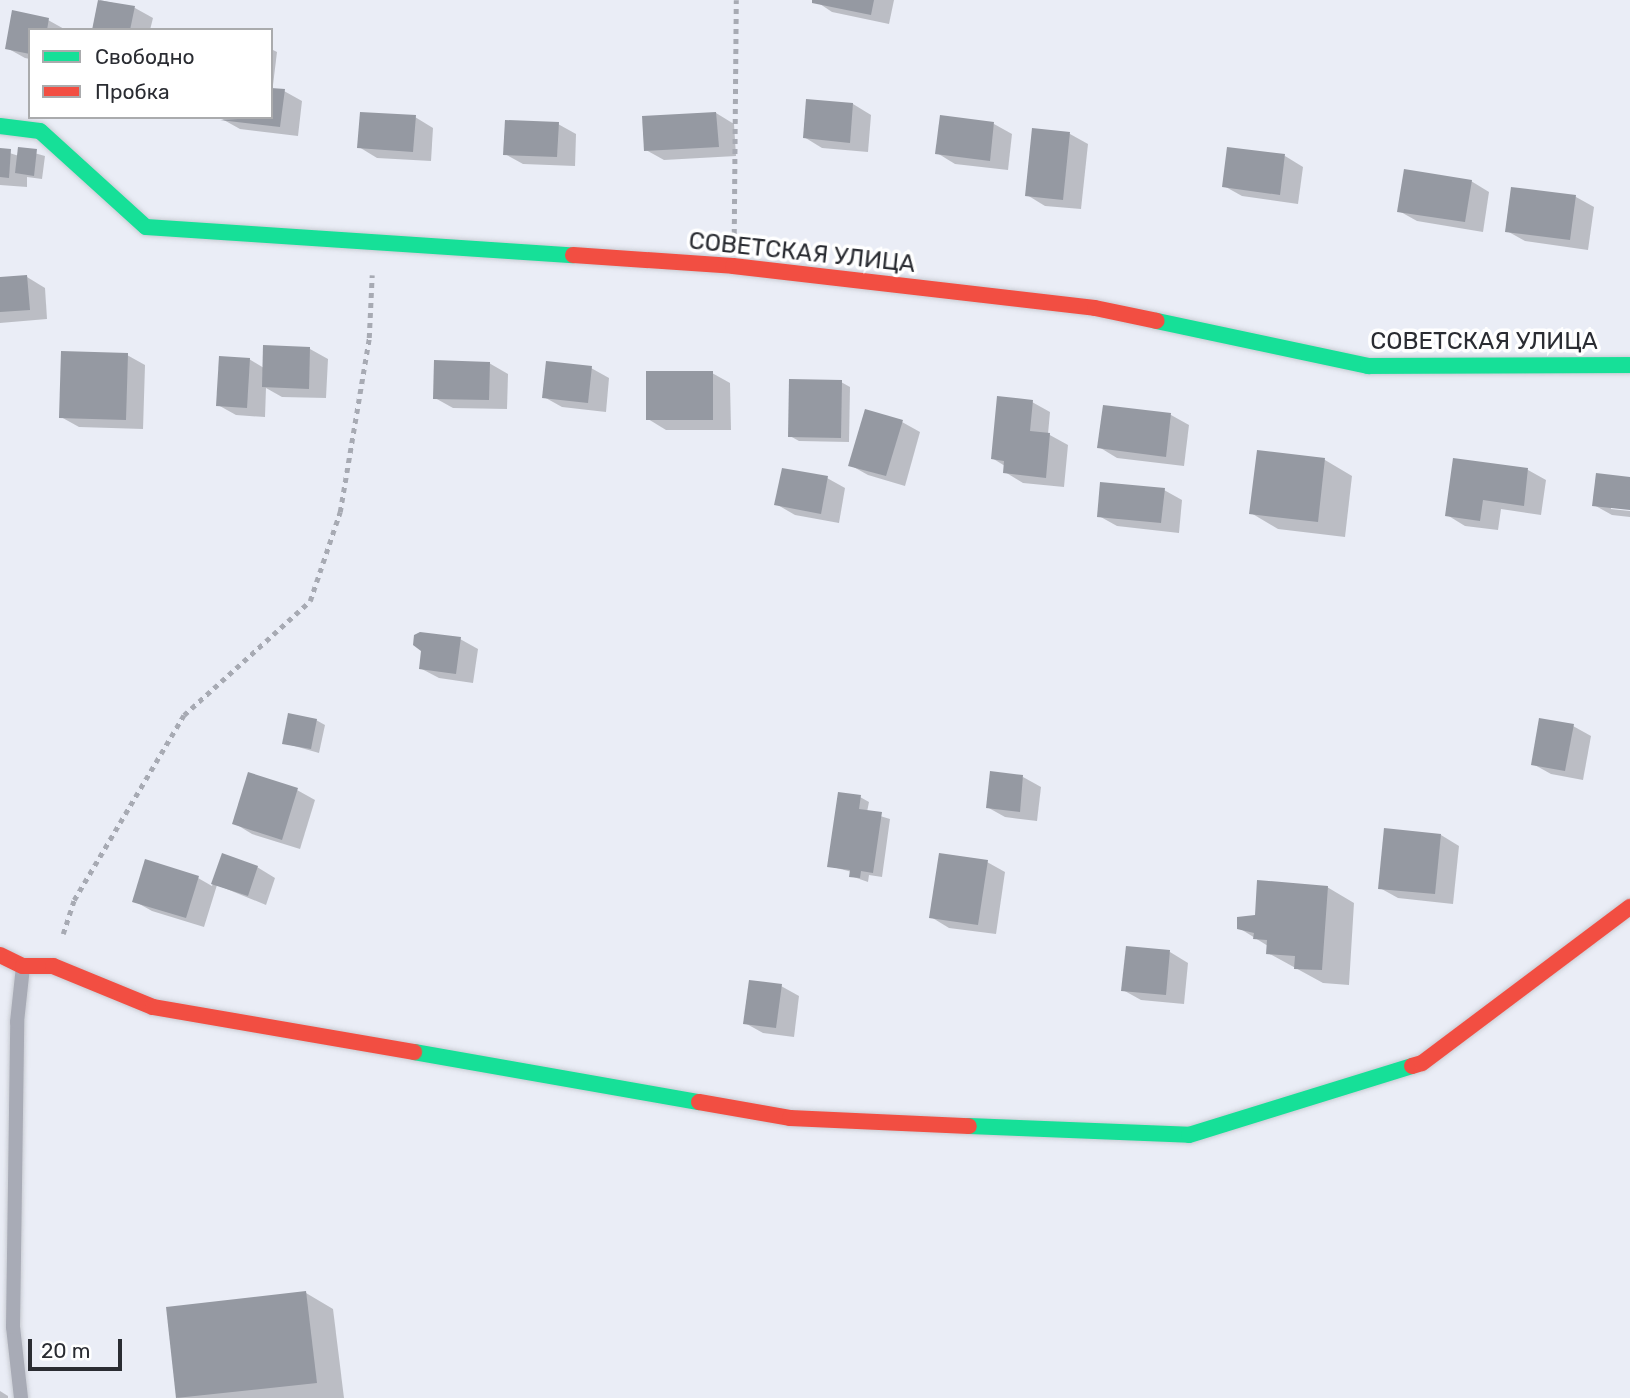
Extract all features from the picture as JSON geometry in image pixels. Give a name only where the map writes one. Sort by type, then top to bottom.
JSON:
[{"type":"street","name":"СОВЕТСКАЯ УЛИЦА","points":[[0,126],[40,131],[146,228],[733,266],[1096,308],[1368,366],[1630,365]]},
{"type":"street","points":[[0,955],[23,966],[53,967],[153,1006],[790,1118],[1189,1135],[1422,1063],[1630,907]]},
{"type":"lane","points":[[21,1398],[13,1327],[17,1021],[23,966]]},
{"type":"path","points":[[733,266],[736,0]]},
{"type":"path","points":[[53,967],[74,900],[184,716],[310,601],[340,512],[369,338],[374,243]]},
{"type":"building","points":[[98,0],[135,6],[130,28],[92,28]]},
{"type":"building","points":[[812,0],[874,0],[871,15],[812,3]]},
{"type":"building","points":[[12,10],[49,18],[47,28],[28,28],[28,54],[5,49]]},
{"type":"building","points":[[273,88],[285,89],[280,127],[220,120],[273,119]]},
{"type":"building","points":[[806,99],[853,103],[850,143],[803,138]]},
{"type":"building","points":[[360,112],[416,115],[413,152],[357,148]]},
{"type":"building","points":[[716,112],[719,147],[644,151],[642,116]]},
{"type":"building","points":[[940,115],[994,122],[990,161],[935,154]]},
{"type":"building","points":[[505,120],[559,122],[557,157],[503,155]]},
{"type":"building","points":[[1032,128],[1070,132],[1063,200],[1025,196]]},
{"type":"building","points":[[18,147],[37,149],[34,176],[15,173]]},
{"type":"building","points":[[1227,147],[1285,154],[1280,195],[1222,187]]},
{"type":"building","points":[[0,148],[11,149],[9,178],[0,177]]},
{"type":"building","points":[[1404,169],[1472,180],[1465,222],[1397,212]]},
{"type":"building","points":[[1511,187],[1576,195],[1570,240],[1505,232]]},
{"type":"building","points":[[27,275],[30,310],[0,312],[0,277]]},
{"type":"building","points":[[263,345],[310,347],[309,389],[262,387]]},
{"type":"building","points":[[61,351],[128,353],[126,420],[59,418]]},
{"type":"building","points":[[219,356],[250,358],[247,408],[216,406]]},
{"type":"building","points":[[434,360],[490,362],[489,400],[433,399]]},
{"type":"building","points":[[546,361],[592,366],[588,403],[542,398]]},
{"type":"building","points":[[646,371],[713,371],[713,420],[646,420]]},
{"type":"building","points":[[789,379],[842,380],[841,438],[788,437]]},
{"type":"building","points":[[997,396],[1033,400],[1030,431],[1050,433],[1046,478],[1003,473],[1004,461],[991,459]]},
{"type":"building","points":[[1103,405],[1171,413],[1166,457],[1097,448]]},
{"type":"building","points":[[865,409],[903,420],[886,476],[848,466]]},
{"type":"building","points":[[1257,450],[1325,458],[1318,522],[1249,514]]},
{"type":"building","points":[[1453,458],[1528,468],[1524,506],[1483,500],[1480,521],[1445,516]]},
{"type":"building","points":[[782,468],[828,476],[821,514],[774,505]]},
{"type":"building","points":[[1596,473],[1630,477],[1630,510],[1592,506]]},
{"type":"building","points":[[1100,482],[1165,488],[1161,523],[1097,517]]},
{"type":"building","points":[[420,632],[461,637],[456,674],[419,669],[421,651],[413,645],[414,635]]},
{"type":"building","points":[[288,713],[317,719],[311,749],[282,744]]},
{"type":"building","points":[[1539,718],[1574,724],[1565,771],[1531,765]]},
{"type":"building","points":[[990,771],[1023,775],[1020,812],[986,808]]},
{"type":"building","points":[[248,772],[298,788],[282,840],[232,824]]},
{"type":"building","points":[[838,792],[861,795],[859,809],[882,812],[873,873],[861,871],[860,878],[849,877],[850,870],[827,867]]},
{"type":"building","points":[[1384,828],[1441,834],[1435,894],[1378,889]]},
{"type":"building","points":[[222,853],[258,866],[248,896],[211,884]]},
{"type":"building","points":[[939,853],[988,860],[978,925],[929,918]]},
{"type":"building","points":[[145,859],[199,876],[186,918],[132,902]]},
{"type":"building","points":[[1257,880],[1328,886],[1322,970],[1294,969],[1295,956],[1266,954],[1267,940],[1253,939],[1254,933],[1237,929],[1237,917],[1255,915]]},
{"type":"building","points":[[1126,946],[1170,950],[1166,995],[1121,991]]},
{"type":"building","points":[[749,980],[782,984],[776,1028],[743,1024]]},
{"type":"building","points":[[306,1291],[317,1383],[176,1398],[166,1307]]},
{"type":"traffic: fast","points":[[0,126],[40,131],[146,227],[573,255]]},
{"type":"traffic: fast","points":[[1157,321],[1368,366],[1630,365]]},
{"type":"traffic: fast","points":[[414,1052],[699,1102]]},
{"type":"traffic: fast","points":[[969,1126],[1189,1135],[1412,1066]]},
{"type":"traffic: jam","points":[[573,255],[733,266],[1095,308],[1157,321]]},
{"type":"traffic: jam","points":[[1412,1066],[1422,1063],[1630,907]]},
{"type":"traffic: jam","points":[[0,955],[23,966],[53,966],[153,1007],[414,1052]]},
{"type":"traffic: jam","points":[[699,1102],[790,1118],[969,1126]]}]
